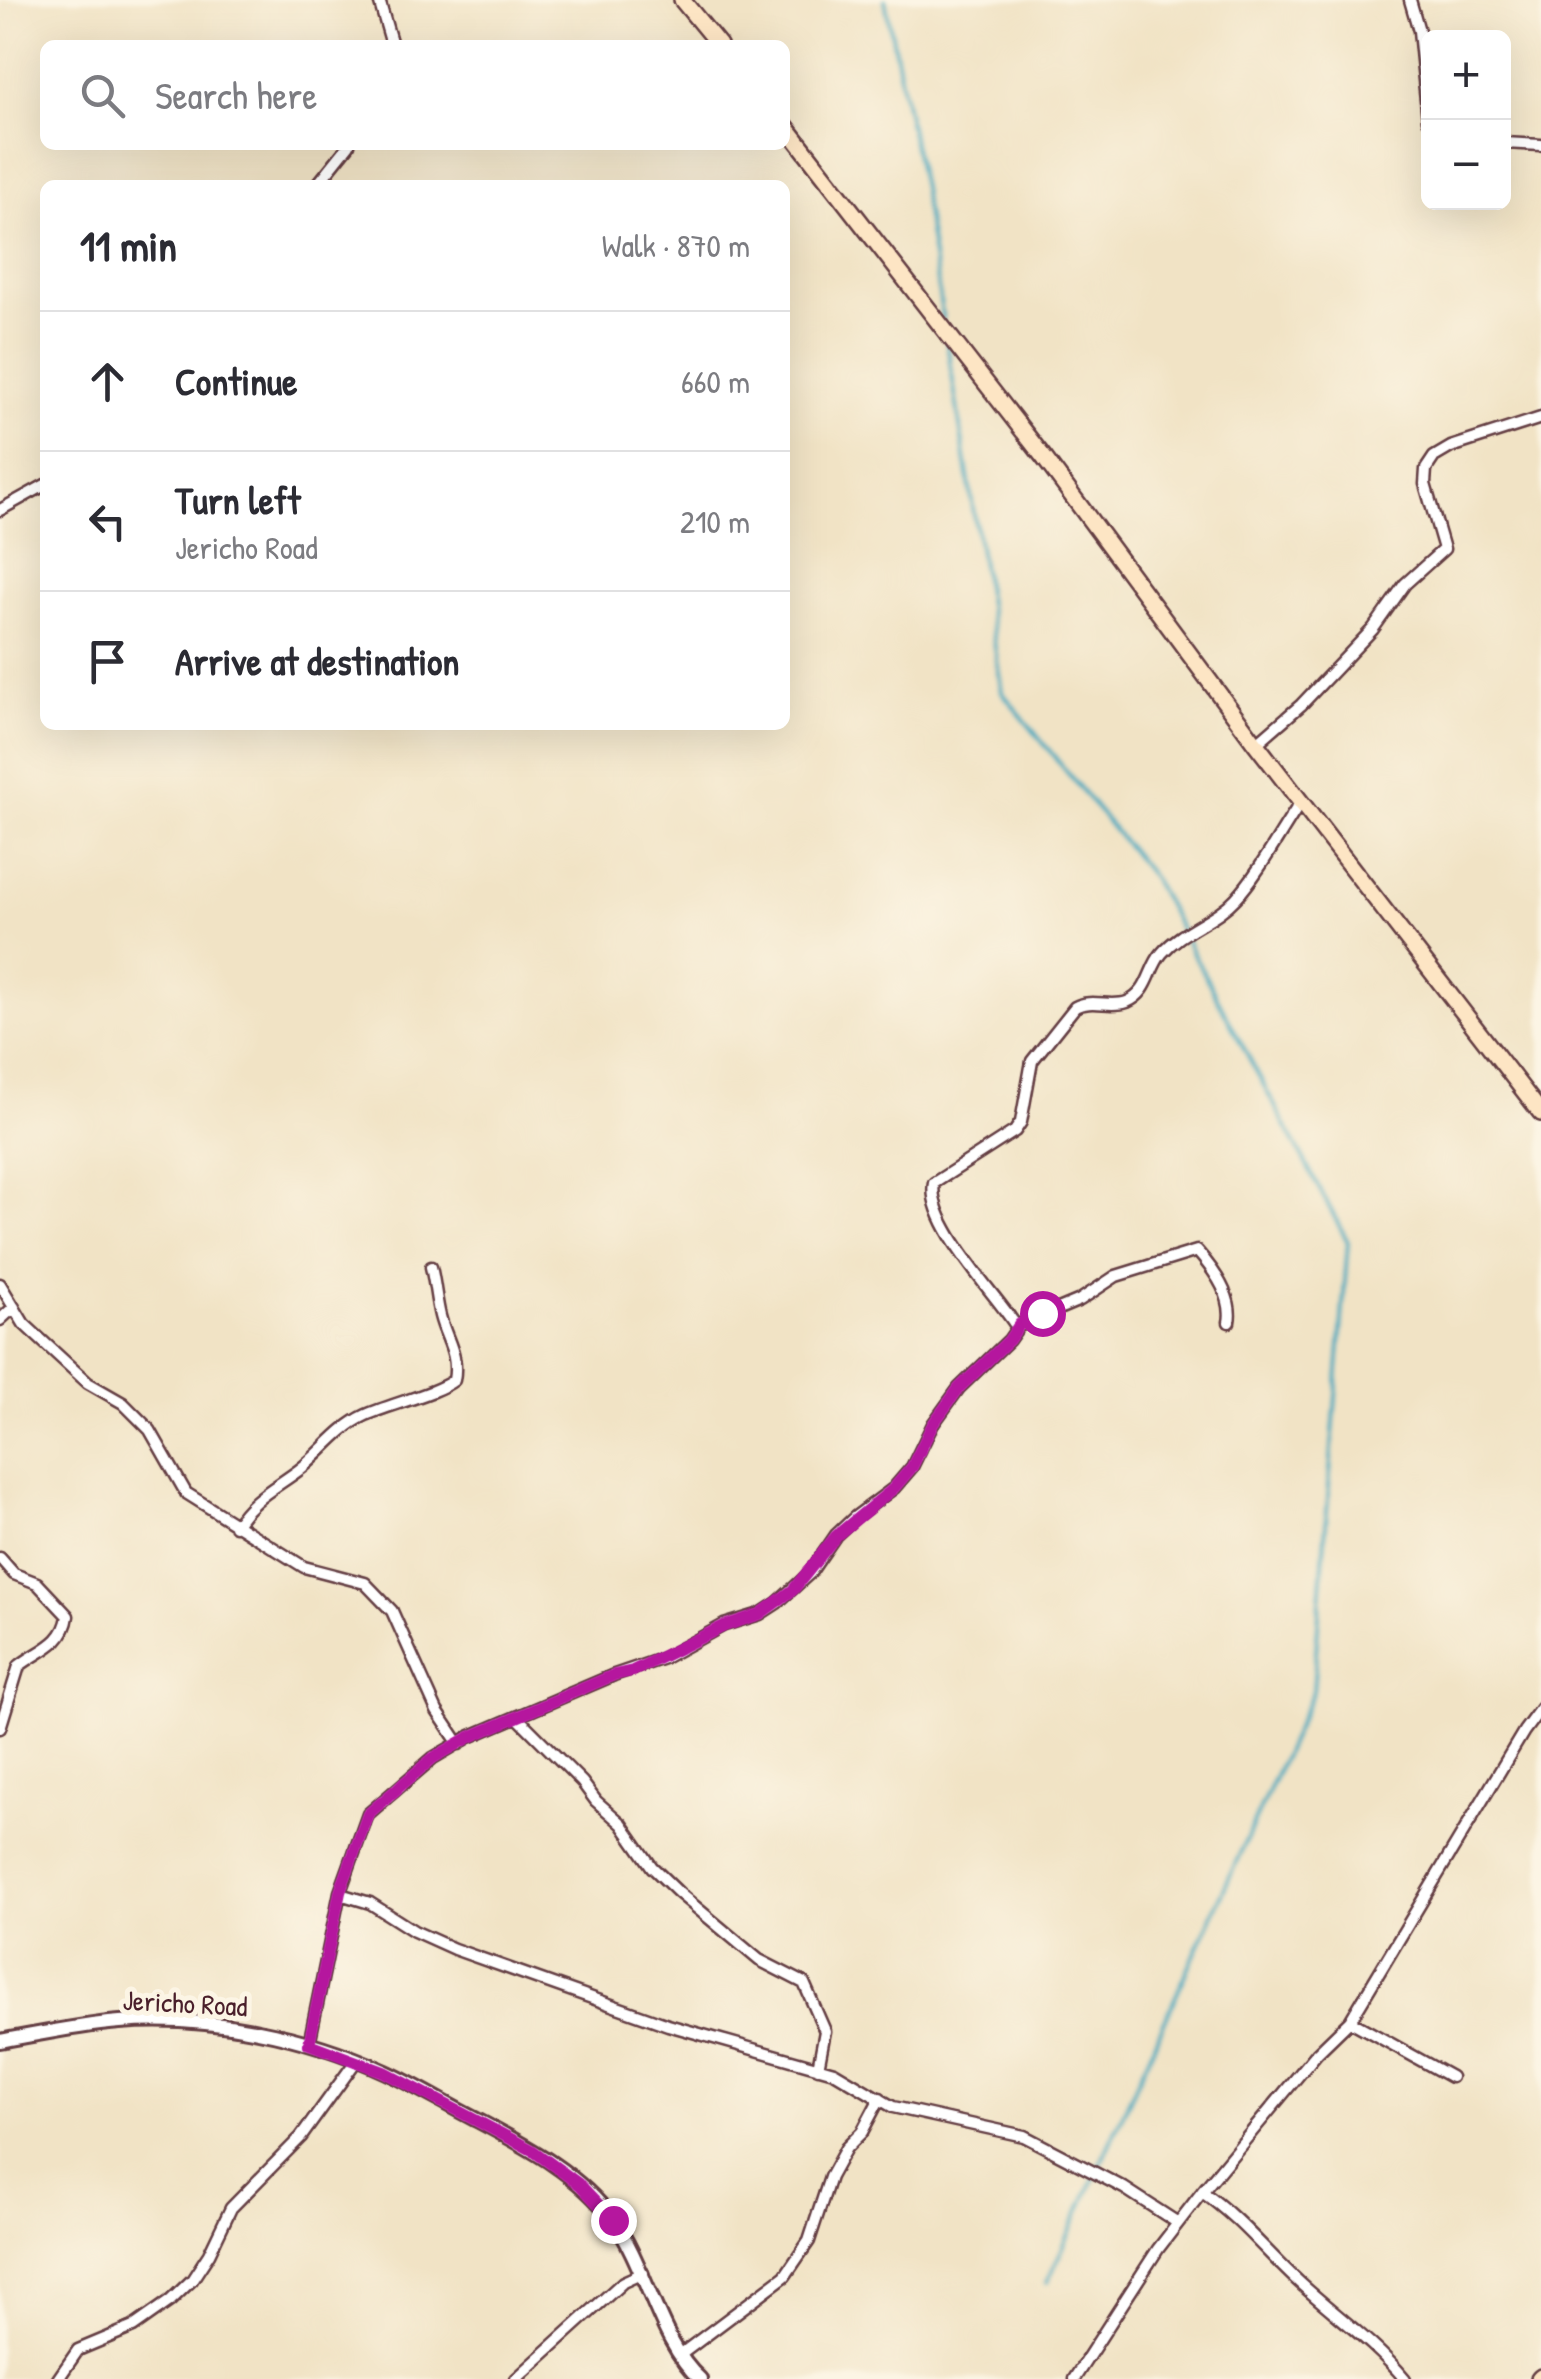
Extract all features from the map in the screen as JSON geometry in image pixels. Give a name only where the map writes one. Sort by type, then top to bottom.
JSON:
[{"type":"main road","points":[[682,0],[715,40]]},
{"type":"main road","points":[[790,132],[1033,444],[1300,802],[1541,1113]]},
{"type":"street","points":[[379,0],[391,40]]},
{"type":"street","points":[[1410,0],[1421,51]]},
{"type":"street","points":[[1511,143],[1541,145]]},
{"type":"street","points":[[321,180],[345,150]]},
{"type":"street","points":[[1256,744],[1373,630],[1405,584],[1444,549],[1425,484],[1426,469],[1434,457],[1541,418]]},
{"type":"street","points":[[0,510],[40,488]]},
{"type":"street","points":[[1020,1324],[1014,1323],[999,1300],[978,1280],[939,1212],[932,1190],[934,1183],[1015,1131],[1021,1122],[1032,1061],[1064,1020],[1083,1002],[1124,1004],[1135,997],[1175,940],[1236,898],[1300,802]]},
{"type":"street","points":[[309,2044],[340,1894],[368,1814],[433,1758],[777,1603],[810,1573],[846,1526],[903,1478],[918,1458],[933,1424],[959,1388],[1009,1340],[1020,1324],[1036,1314],[1080,1300],[1116,1276],[1197,1251],[1232,1310],[1229,1322]]},
{"type":"street","points":[[235,1526],[245,1509],[300,1469],[351,1423],[454,1380],[452,1343],[440,1318],[431,1267]]},
{"type":"street","points":[[0,1284],[24,1324],[88,1382],[123,1402],[150,1430],[186,1493],[304,1567],[366,1583],[392,1611],[436,1711],[459,1744]]},
{"type":"street","points":[[0,1320],[14,1308]]},
{"type":"street","points":[[0,1558],[14,1574],[37,1583],[68,1616],[66,1629],[51,1646],[19,1666],[0,1728]]},
{"type":"street","points":[[1074,2379],[1202,2192],[1317,2053],[1350,2021],[1541,1708]]},
{"type":"street","points":[[518,1717],[622,1824],[652,1867],[759,1960],[804,1983],[825,2031],[818,2068]]},
{"type":"street","points":[[340,1894],[370,1903],[414,1931],[454,1949],[668,2025],[834,2072],[893,2107],[1024,2136],[1124,2188],[1178,2224]]},
{"type":"street","points":[[1350,2021],[1451,2077]]},
{"type":"street","name":"Jericho Road","points":[[0,2041],[119,2022],[225,2024],[309,2044],[384,2072],[532,2150],[580,2185],[613,2220],[643,2273],[686,2367],[700,2379]]},
{"type":"street","points":[[58,2379],[78,2350],[133,2327],[170,2302],[192,2280],[210,2254],[231,2208],[300,2137],[356,2061]]},
{"type":"street","points":[[680,2355],[784,2276],[809,2242],[830,2177],[880,2098]]},
{"type":"street","points":[[1202,2192],[1225,2208],[1302,2285],[1364,2336],[1405,2379]]},
{"type":"street","points":[[516,2379],[623,2282],[643,2273]]},
{"type":"waterway","points":[[885,0],[943,319]]},
{"type":"waterway","points":[[947,343],[1002,692],[1152,877],[1348,1242],[1313,1691],[1047,2283]]},
{"type":"route","points":[[613,2220],[580,2185],[532,2150],[384,2072],[309,2044],[340,1892],[368,1814],[433,1758],[470,1737],[614,1675],[664,1658],[777,1603],[810,1573],[836,1536],[894,1488],[912,1467],[933,1424],[959,1388],[1009,1340],[1020,1324],[1042,1313]]}]
